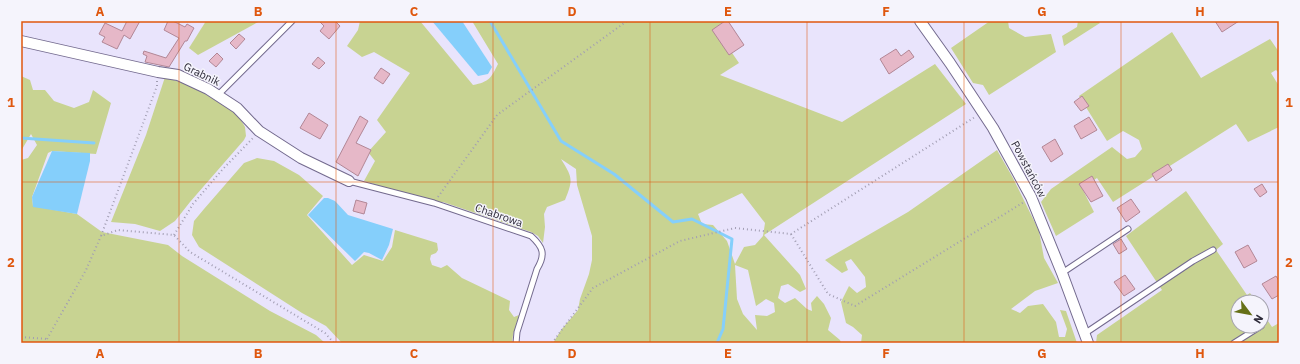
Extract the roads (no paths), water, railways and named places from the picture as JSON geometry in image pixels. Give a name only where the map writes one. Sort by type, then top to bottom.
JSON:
[{"type":"street","name":"Powstańców","points":[[920,21],[982,112],[1031,197],[1062,273],[1086,338]]},
{"type":"street","name":"Grabnik","points":[[21,41],[158,72],[178,75],[218,95],[237,108],[259,131],[302,158],[349,181]]},
{"type":"lane","points":[[218,95],[292,21]]},
{"type":"lane","name":"Chabrowa","points":[[349,181],[434,203],[531,236],[539,244],[543,253],[542,262],[537,269],[517,332],[516,343]]},
{"type":"lane","points":[[1062,273],[1128,229]]},
{"type":"lane","points":[[1086,338],[1192,261],[1212,250]]},
{"type":"lane","points":[[1234,343],[1248,334]]},
{"type":"water","points":[[432,21],[462,21],[492,67],[488,74],[478,76]]},
{"type":"water","points":[[52,151],[90,153],[90,161],[77,214],[33,207],[32,197]]},
{"type":"water","points":[[324,198],[335,201],[348,215],[393,229],[389,245],[382,260],[364,252],[355,261],[308,215]]},
{"type":"waterway","points":[[490,21],[561,141],[614,174],[673,222],[692,219],[732,239],[723,329],[717,343]]},
{"type":"waterway","points":[[21,138],[94,143]]}]
